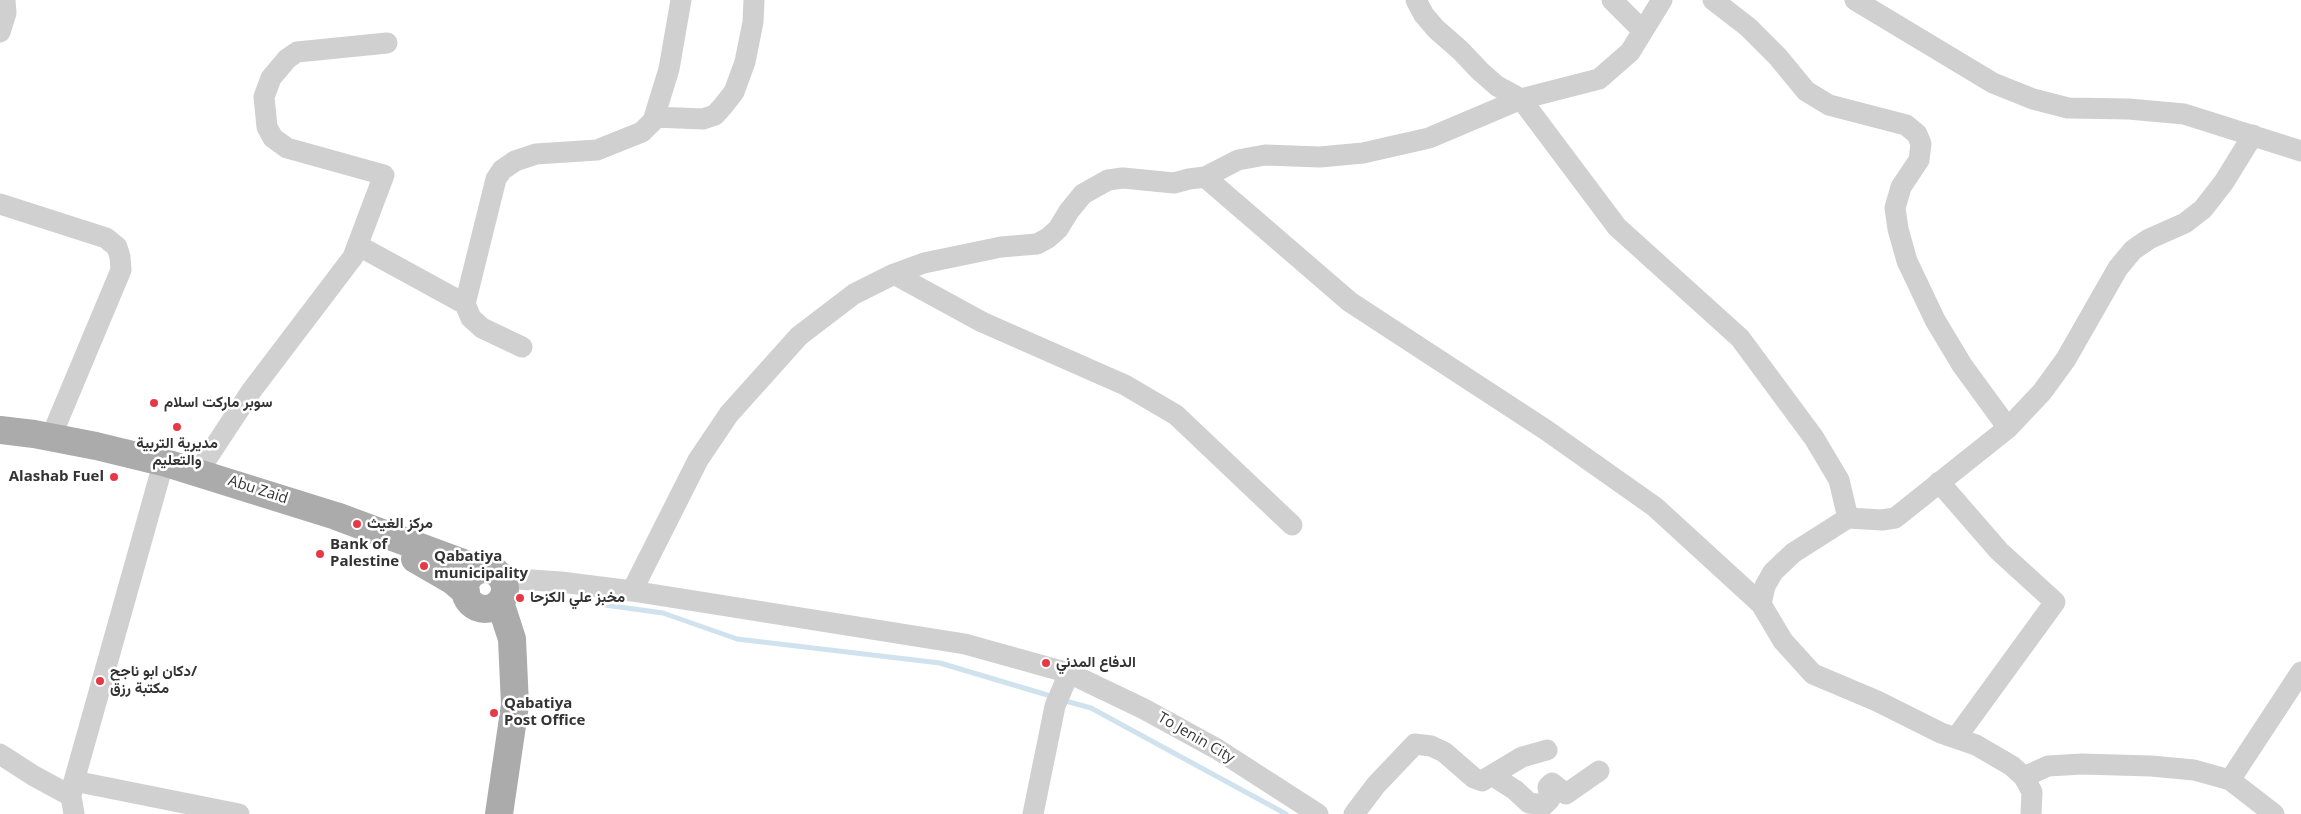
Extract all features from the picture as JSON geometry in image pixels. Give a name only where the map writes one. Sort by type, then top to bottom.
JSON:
[{"type":"main road","name":"Abu Zaid","points":[[0,430],[96,446],[198,472],[336,516],[487,585]]},
{"type":"main road","name":"Abu Zaid","points":[[0,446],[160,475],[227,493],[379,544],[420,562],[453,581],[487,585]]},
{"type":"main road","points":[[487,585],[512,639],[515,705],[499,814]]},
{"type":"street","points":[[0,32],[6,13],[5,0]]},
{"type":"street","points":[[464,304],[496,179],[502,170],[515,161],[536,154],[597,150],[642,132],[655,117],[669,69],[681,0]]},
{"type":"street","points":[[655,117],[703,119],[715,115],[723,106],[734,92],[745,62],[753,22],[754,0]]},
{"type":"street","points":[[1416,0],[1424,15],[1436,29],[1480,71],[1497,86],[1521,98],[1617,227],[1740,338],[1814,438],[1839,480],[1846,501],[1848,518]]},
{"type":"street","points":[[1612,0],[1642,30]]},
{"type":"street","points":[[632,591],[698,460],[729,414],[799,336],[854,294],[894,274],[924,263],[1001,247],[1036,244],[1048,238],[1058,229],[1083,194],[1108,180],[1123,178],[1174,183],[1189,178],[1205,178],[1238,160],[1265,155],[1320,157],[1362,153],[1429,138],[1521,98],[1599,79],[1630,52],[1662,0]]},
{"type":"street","points":[[1713,0],[1748,27],[1778,57],[1806,90],[1829,105],[1906,125],[1917,134],[1921,144],[1919,160],[1901,187],[1896,208],[1898,229],[1907,261],[1934,320],[1962,365],[2008,428]]},
{"type":"street","points":[[1855,0],[1993,83],[2033,99],[2068,108],[2129,109],[2184,114],[2301,152]]},
{"type":"street","points":[[198,472],[252,390],[348,264],[359,246],[384,175],[287,148],[273,138],[267,127],[264,97],[271,78],[287,59],[297,52],[387,43]]},
{"type":"street","points":[[1761,604],[1765,586],[1773,572],[1793,553],[1848,518],[1882,520],[1895,518],[1910,508],[2008,428],[2042,392],[2066,359],[2118,268],[2133,250],[2149,239],[2185,223],[2202,209],[2224,182],[2253,136]]},
{"type":"street","points":[[1205,178],[1350,302],[1546,430],[1655,507],[1761,604],[1783,640],[1813,674],[1956,738],[1976,745],[2012,766],[2024,777],[2032,792],[2031,814]]},
{"type":"street","points":[[0,204],[106,238],[117,247],[120,258],[121,270],[51,437]]},
{"type":"street","points":[[359,246],[464,304],[471,318],[482,328],[522,347]]},
{"type":"street","points":[[894,274],[982,322],[1125,385],[1176,415],[1292,525]]},
{"type":"street","points":[[73,797],[160,475]]},
{"type":"street","points":[[1940,482],[1999,551],[2055,602],[1956,738]]},
{"type":"street","name":"To Jenin City","points":[[487,585],[561,582],[632,591],[966,644],[1069,673],[1144,709],[1217,749],[1318,814]]},
{"type":"street","points":[[2230,780],[2301,672]]},
{"type":"street","points":[[1033,814],[1055,706],[1069,673]]},
{"type":"street","points":[[1354,814],[1376,785],[1415,744],[1431,746],[1444,752],[1474,778],[1482,781],[1522,757],[1547,750]]},
{"type":"street","points":[[0,754],[34,776],[73,797],[240,814]]},
{"type":"street","points":[[2024,777],[2048,766],[2082,764],[2194,770],[2230,780],[2274,814]]},
{"type":"street","points":[[1493,776],[1515,790],[1528,803],[1544,805],[1550,800],[1548,787],[1552,783],[1566,794],[1599,771]]},
{"type":"waterway","points":[[605,605],[663,613],[737,639],[940,663],[1054,697]]},
{"type":"waterway","points":[[1062,700],[1091,708],[1286,814]]},
{"type":"place","name":"سوبر ماركت اسلام","points":[[154,403]]},
{"type":"place","name":"مديرية التربية والتعليم","points":[[177,427]]},
{"type":"place","name":"Alashab Fuel","points":[[114,477]]},
{"type":"place","name":"مركز الغيث","points":[[357,524]]},
{"type":"place","name":"Bank of Palestine","points":[[320,554]]},
{"type":"place","name":"Qabatiya municipality","points":[[424,566]]},
{"type":"place","name":"مخبز علي الكزحا","points":[[520,598]]},
{"type":"place","name":"الدفاع المدني","points":[[1046,663]]},
{"type":"place","name":"دكان ابو ناجح/ مكتبة رزق","points":[[100,681]]},
{"type":"place","name":"Qabatiya Post Office","points":[[494,713]]}]
